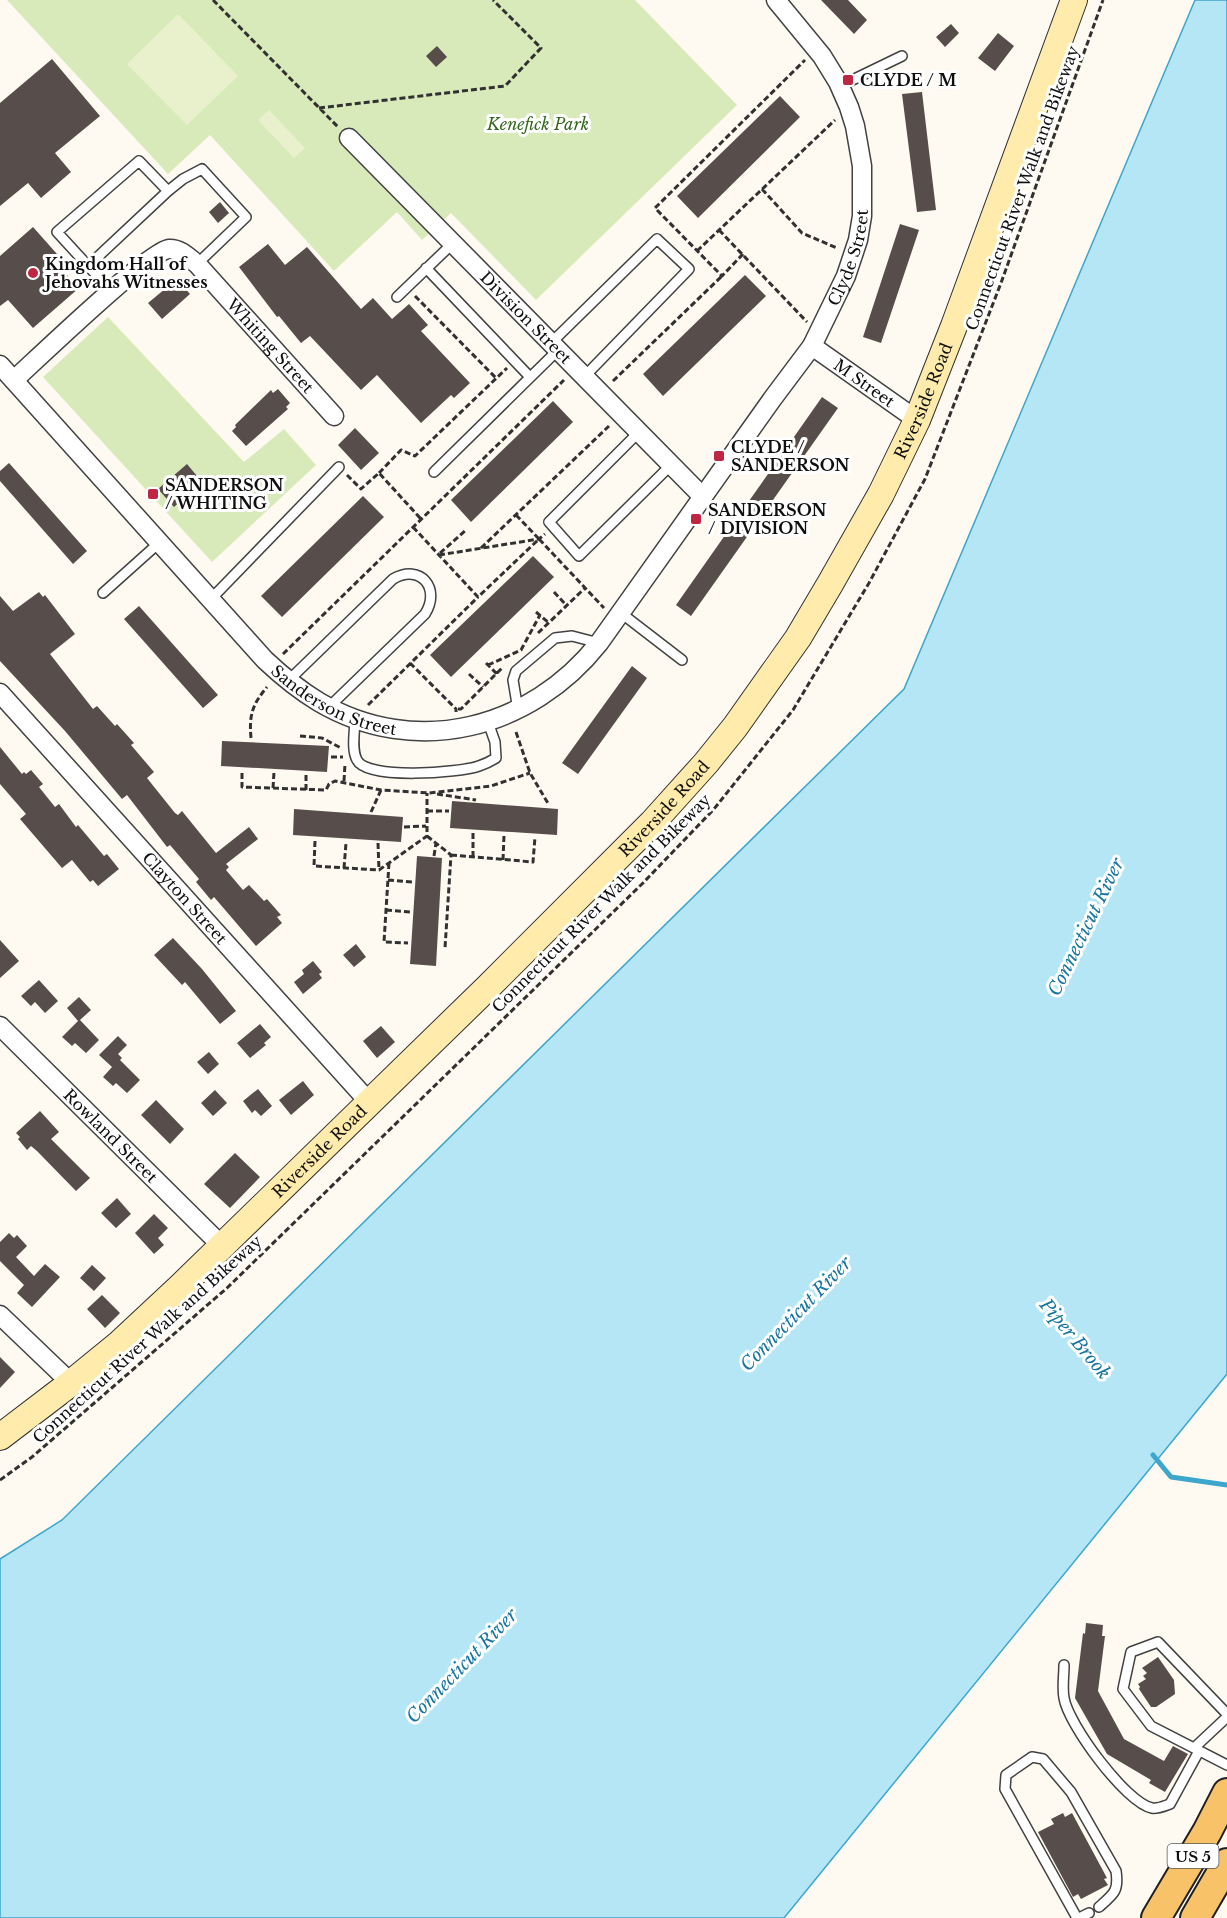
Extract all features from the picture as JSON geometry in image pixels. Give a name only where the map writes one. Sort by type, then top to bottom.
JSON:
[{"type":"main road","name":"US 5","points":[[1156,1918],[1207,1832],[1227,1793]]},
{"type":"main road","name":"US 5","points":[[1195,1918],[1227,1863]]},
{"type":"street","name":"Clyde Street","points":[[703,497],[812,346],[846,276],[858,240],[862,216],[863,183],[859,146],[855,126],[840,86],[822,56],[776,0]]},
{"type":"street","name":"Riverside Road","points":[[0,1437],[120,1342],[223,1246],[487,988],[652,823],[706,763],[763,690],[798,638],[861,530],[917,420],[957,317],[1068,3]]},
{"type":"street","name":"Division Street","points":[[349,138],[703,497]]},
{"type":"street","name":"Whiting Street","points":[[14,380],[135,271],[162,251],[169,249],[179,251],[197,264],[334,416]]},
{"type":"street","name":"M Street","points":[[812,346],[917,420]]},
{"type":"street","name":"Sanderson Street","points":[[0,365],[271,666],[288,681],[329,707],[359,714],[384,726],[422,731],[453,730],[488,722],[518,710],[542,696],[568,677],[599,643],[703,497]]},
{"type":"street","name":"Clayton Street","points":[[0,693],[369,1102]]},
{"type":"street","name":"Rowland Street","points":[[0,1026],[223,1246]]},
{"type":"street","points":[[0,1315],[71,1383]]},
{"type":"lane","points":[[840,86],[902,56]]},
{"type":"lane","points":[[112,292],[57,232],[138,160],[168,191]]},
{"type":"lane","points":[[88,266],[168,191],[183,179],[202,169],[246,218],[197,264]]},
{"type":"lane","points":[[434,472],[530,377],[554,346],[657,239],[688,269],[580,373]]},
{"type":"lane","points":[[397,297],[453,243]]},
{"type":"lane","points":[[426,268],[530,377]]},
{"type":"lane","points":[[639,432],[549,522],[579,556],[671,465]]},
{"type":"lane","points":[[211,599],[339,467]]},
{"type":"lane","points":[[103,593],[160,542]]},
{"type":"lane","points":[[288,681],[393,579],[411,572],[419,575],[431,593],[431,604],[425,614],[329,707]]},
{"type":"lane","points":[[619,617],[682,660]]},
{"type":"lane","points":[[518,710],[513,680],[516,671],[555,638],[572,636],[599,643]]},
{"type":"lane","points":[[359,714],[354,753],[357,762],[364,769],[419,775],[477,767],[496,759],[495,742],[488,722]]},
{"type":"lane","points":[[1064,1665],[1064,1699],[1071,1717],[1104,1767],[1129,1795],[1151,1808],[1160,1808],[1170,1804],[1197,1749],[1227,1716],[1158,1642],[1131,1652],[1123,1689],[1151,1726],[1197,1749],[1227,1765]]},
{"type":"lane","points":[[1089,1913],[1078,1918],[1005,1789],[1006,1776],[1032,1757],[1043,1759],[1071,1792],[1116,1871],[1118,1885],[1112,1896],[1099,1907]]},
{"type":"path","points":[[213,0],[349,138]]},
{"type":"path","points":[[319,108],[505,86],[541,48],[493,0]]},
{"type":"path","name":"Connecticut River Walk and Bikeway","points":[[0,1480],[32,1457],[235,1280],[643,883],[714,809],[793,710],[869,583],[924,479],[1001,283],[1103,0]]},
{"type":"path","points":[[722,276],[655,208],[807,59]]},
{"type":"path","points":[[697,250],[836,119]]},
{"type":"path","points":[[762,189],[802,233],[840,250]]},
{"type":"path","points":[[719,230],[808,323]]},
{"type":"path","points":[[612,382],[744,254]]},
{"type":"path","points":[[406,287],[496,378]]},
{"type":"path","points":[[339,467],[361,489],[380,473],[401,450],[415,456],[515,360]]},
{"type":"path","points":[[271,666],[421,519],[580,373]]},
{"type":"path","points":[[482,548],[621,414]]},
{"type":"path","points":[[380,473],[421,519]]},
{"type":"path","points":[[516,515],[619,617]]},
{"type":"path","points":[[413,527],[478,597]]},
{"type":"path","points":[[439,555],[466,530]]},
{"type":"path","points":[[439,555],[539,539]]},
{"type":"path","points":[[359,714],[539,539]]},
{"type":"path","points":[[554,592],[567,606]]},
{"type":"path","points":[[536,612],[549,623]]},
{"type":"path","points":[[497,674],[487,664],[521,650],[540,615]]},
{"type":"path","points":[[410,663],[456,710],[455,715]]},
{"type":"path","points":[[469,674],[483,687]]},
{"type":"path","points":[[251,738],[250,719],[256,700],[267,687]]},
{"type":"path","points":[[516,732],[530,773],[549,805]]},
{"type":"path","points":[[300,736],[321,738],[345,750]]},
{"type":"path","points":[[331,757],[345,757]]},
{"type":"path","points":[[273,788],[274,772]]},
{"type":"path","points":[[242,773],[242,787],[326,790],[329,784],[335,781],[381,790],[428,793],[476,800]]},
{"type":"path","points":[[428,793],[491,786],[530,773]]},
{"type":"path","points":[[306,774],[306,790]]},
{"type":"path","points":[[371,812],[381,790]]},
{"type":"path","points":[[427,836],[428,793]]},
{"type":"path","points":[[427,811],[449,811]]},
{"type":"path","points":[[404,827],[427,826]]},
{"type":"path","points":[[473,832],[473,857]]},
{"type":"path","points":[[502,860],[504,835]]},
{"type":"path","points":[[427,836],[451,855],[533,862],[535,837]]},
{"type":"path","points":[[315,841],[314,866],[379,870],[427,836]]},
{"type":"path","points":[[344,868],[346,843]]},
{"type":"path","points":[[378,843],[379,870]]},
{"type":"path","points":[[434,856],[436,843]]},
{"type":"path","points":[[446,948],[451,855]]},
{"type":"path","points":[[389,863],[384,942],[408,943]]},
{"type":"path","points":[[388,880],[412,882]]},
{"type":"path","points":[[386,909],[410,912]]},
{"type":"green space","name":"Kenefick Park","points":[[7,0],[635,0],[737,105],[536,300],[451,213],[422,240],[397,212],[334,271],[210,135],[168,174]]},
{"type":"green space","points":[[178,14],[238,76],[187,125],[127,64]]},
{"type":"green space","points":[[269,110],[305,148],[294,158],[258,120]]},
{"type":"green space","points":[[108,317],[244,462],[284,429],[316,465],[212,562],[43,377]]},
{"type":"water","name":"Connecticut River","points":[[1195,0],[1227,0],[1227,1374],[784,1918],[0,1918],[0,1559],[62,1520],[904,689]]},
{"type":"building","points":[[821,0],[848,0],[867,20],[854,34]]},
{"type":"building","points":[[951,24],[959,33],[945,47],[936,37]]},
{"type":"building","points":[[998,33],[1014,46],[995,71],[978,58]]},
{"type":"building","points":[[437,46],[447,57],[436,67],[426,56]]},
{"type":"building","points":[[52,59],[100,116],[55,153],[71,172],[41,198],[28,183],[0,206],[0,103]]},
{"type":"building","points":[[922,92],[936,210],[917,212],[902,94]]},
{"type":"building","points":[[780,96],[800,117],[698,218],[677,196]]},
{"type":"building","points":[[220,202],[229,213],[218,223],[209,212]]},
{"type":"building","points":[[900,224],[919,230],[881,343],[863,337]]},
{"type":"building","name":"Kingdom Hall of Jehovahs Witnesses","points":[[33,227],[57,254],[52,258],[79,288],[33,328],[8,300],[0,306],[0,256]]},
{"type":"building","points":[[268,244],[285,265],[307,247],[361,309],[373,298],[392,319],[409,304],[428,325],[421,331],[470,383],[454,398],[451,395],[421,423],[377,375],[361,390],[310,336],[301,343],[279,316],[277,317],[239,267]]},
{"type":"building","points":[[745,275],[766,296],[663,396],[643,374]]},
{"type":"building","points":[[177,279],[190,294],[162,319],[148,303]]},
{"type":"building","points":[[278,389],[290,403],[286,407],[288,409],[246,446],[232,431],[235,425],[271,390],[273,393]]},
{"type":"building","points":[[822,397],[838,408],[691,616],[676,605]]},
{"type":"building","points":[[553,401],[573,422],[471,522],[451,500]]},
{"type":"building","points":[[355,428],[379,453],[361,470],[338,445]]},
{"type":"building","points":[[9,463],[87,551],[73,564],[0,481],[0,471]]},
{"type":"building","points":[[187,464],[202,482],[174,507],[158,489]]},
{"type":"building","points":[[363,496],[384,517],[282,617],[261,596]]},
{"type":"building","points":[[533,556],[554,577],[451,677],[430,655]]},
{"type":"building","points":[[39,592],[43,597],[45,595],[75,634],[50,654],[93,709],[97,706],[134,743],[131,745],[154,772],[147,778],[175,813],[178,815],[182,811],[216,853],[249,827],[258,839],[226,864],[229,867],[226,870],[243,890],[249,885],[264,901],[267,899],[281,915],[277,917],[282,923],[256,946],[214,897],[211,900],[196,882],[199,879],[170,845],[167,847],[127,795],[122,799],[65,731],[0,661],[0,596],[13,611]]},
{"type":"building","points":[[139,606],[218,695],[203,708],[124,619]]},
{"type":"building","points":[[632,666],[647,678],[578,774],[562,763]]},
{"type":"building","points":[[222,741],[329,746],[327,772],[221,766]]},
{"type":"building","points":[[0,747],[22,774],[31,770],[43,784],[39,787],[55,807],[59,804],[76,827],[78,825],[104,856],[107,854],[119,869],[98,886],[93,880],[90,882],[72,860],[62,868],[20,819],[26,814],[0,784]]},
{"type":"building","points":[[452,801],[558,809],[557,835],[450,828]]},
{"type":"building","points":[[294,809],[403,817],[401,842],[293,835]]},
{"type":"building","points":[[417,856],[442,858],[436,966],[410,964]]},
{"type":"building","points":[[173,938],[236,1011],[220,1024],[185,982],[182,985],[154,955]]},
{"type":"building","points":[[0,940],[19,961],[0,978]]},
{"type":"building","points":[[356,944],[366,957],[354,967],[343,955]]},
{"type":"building","points":[[313,961],[322,972],[319,974],[322,978],[303,994],[294,982],[304,974],[302,970]]},
{"type":"building","points":[[39,980],[58,1001],[45,1013],[35,1002],[31,1006],[21,996]]},
{"type":"building","points":[[79,997],[91,1010],[80,1020],[99,1040],[86,1053],[75,1043],[72,1046],[62,1037],[78,1021],[67,1008]]},
{"type":"building","points":[[260,1024],[271,1037],[264,1043],[266,1045],[250,1058],[237,1043]]},
{"type":"building","points":[[381,1026],[395,1042],[377,1058],[363,1041]]},
{"type":"building","points":[[118,1036],[127,1045],[118,1054],[122,1058],[120,1060],[140,1080],[127,1093],[116,1083],[113,1086],[103,1077],[112,1067],[99,1055]]},
{"type":"building","points":[[209,1052],[219,1064],[208,1074],[197,1062]]},
{"type":"building","points":[[303,1081],[314,1095],[291,1115],[279,1100]]},
{"type":"building","points":[[258,1089],[272,1106],[261,1116],[255,1110],[252,1113],[243,1101]]},
{"type":"building","points":[[215,1090],[227,1103],[213,1116],[201,1103]]},
{"type":"building","points":[[156,1100],[184,1129],[170,1144],[141,1115]]},
{"type":"building","points":[[40,1111],[59,1132],[51,1139],[90,1178],[76,1191],[37,1151],[31,1146],[27,1150],[18,1139],[20,1137],[16,1133]]},
{"type":"building","points":[[235,1153],[260,1177],[230,1208],[204,1184]]},
{"type":"building","points":[[117,1198],[131,1214],[116,1228],[101,1213]]},
{"type":"building","points":[[154,1214],[168,1228],[158,1238],[164,1245],[154,1254],[135,1233]]},
{"type":"building","points":[[9,1233],[14,1238],[17,1235],[27,1246],[16,1257],[34,1276],[45,1264],[60,1277],[32,1307],[17,1293],[24,1285],[0,1261],[0,1242]]},
{"type":"building","points":[[92,1265],[106,1278],[94,1291],[80,1278]]},
{"type":"building","points":[[102,1295],[120,1313],[105,1328],[87,1309]]},
{"type":"building","points":[[0,1357],[15,1372],[0,1388]]},
{"type":"building","points":[[1086,1623],[1103,1625],[1102,1636],[1105,1636],[1098,1691],[1124,1739],[1164,1761],[1173,1746],[1188,1754],[1165,1792],[1149,1783],[1151,1780],[1107,1754],[1075,1698]]},
{"type":"building","points":[[1158,1657],[1174,1680],[1175,1694],[1156,1707],[1151,1707],[1138,1684],[1146,1679],[1143,1676],[1147,1673],[1142,1668]]},
{"type":"building","points":[[1063,1813],[1065,1817],[1072,1813],[1107,1878],[1104,1879],[1108,1885],[1081,1899],[1078,1894],[1073,1897],[1038,1832],[1054,1824],[1051,1819]]},
{"type":"waterway","name":"Piper Brook","points":[[1153,1455],[1171,1477],[1227,1485]]},
{"type":"place","name":"CLYDE / M","points":[[848,80]]},
{"type":"place","name":"Kingdom Hall of Jehovahs Witnesses","points":[[33,273]]},
{"type":"place","name":"CLYDE / SANDERSON","points":[[719,456]]},
{"type":"place","name":"SANDERSON / WHITING","points":[[153,494]]},
{"type":"place","name":"SANDERSON / DIVISION","points":[[696,519]]}]
